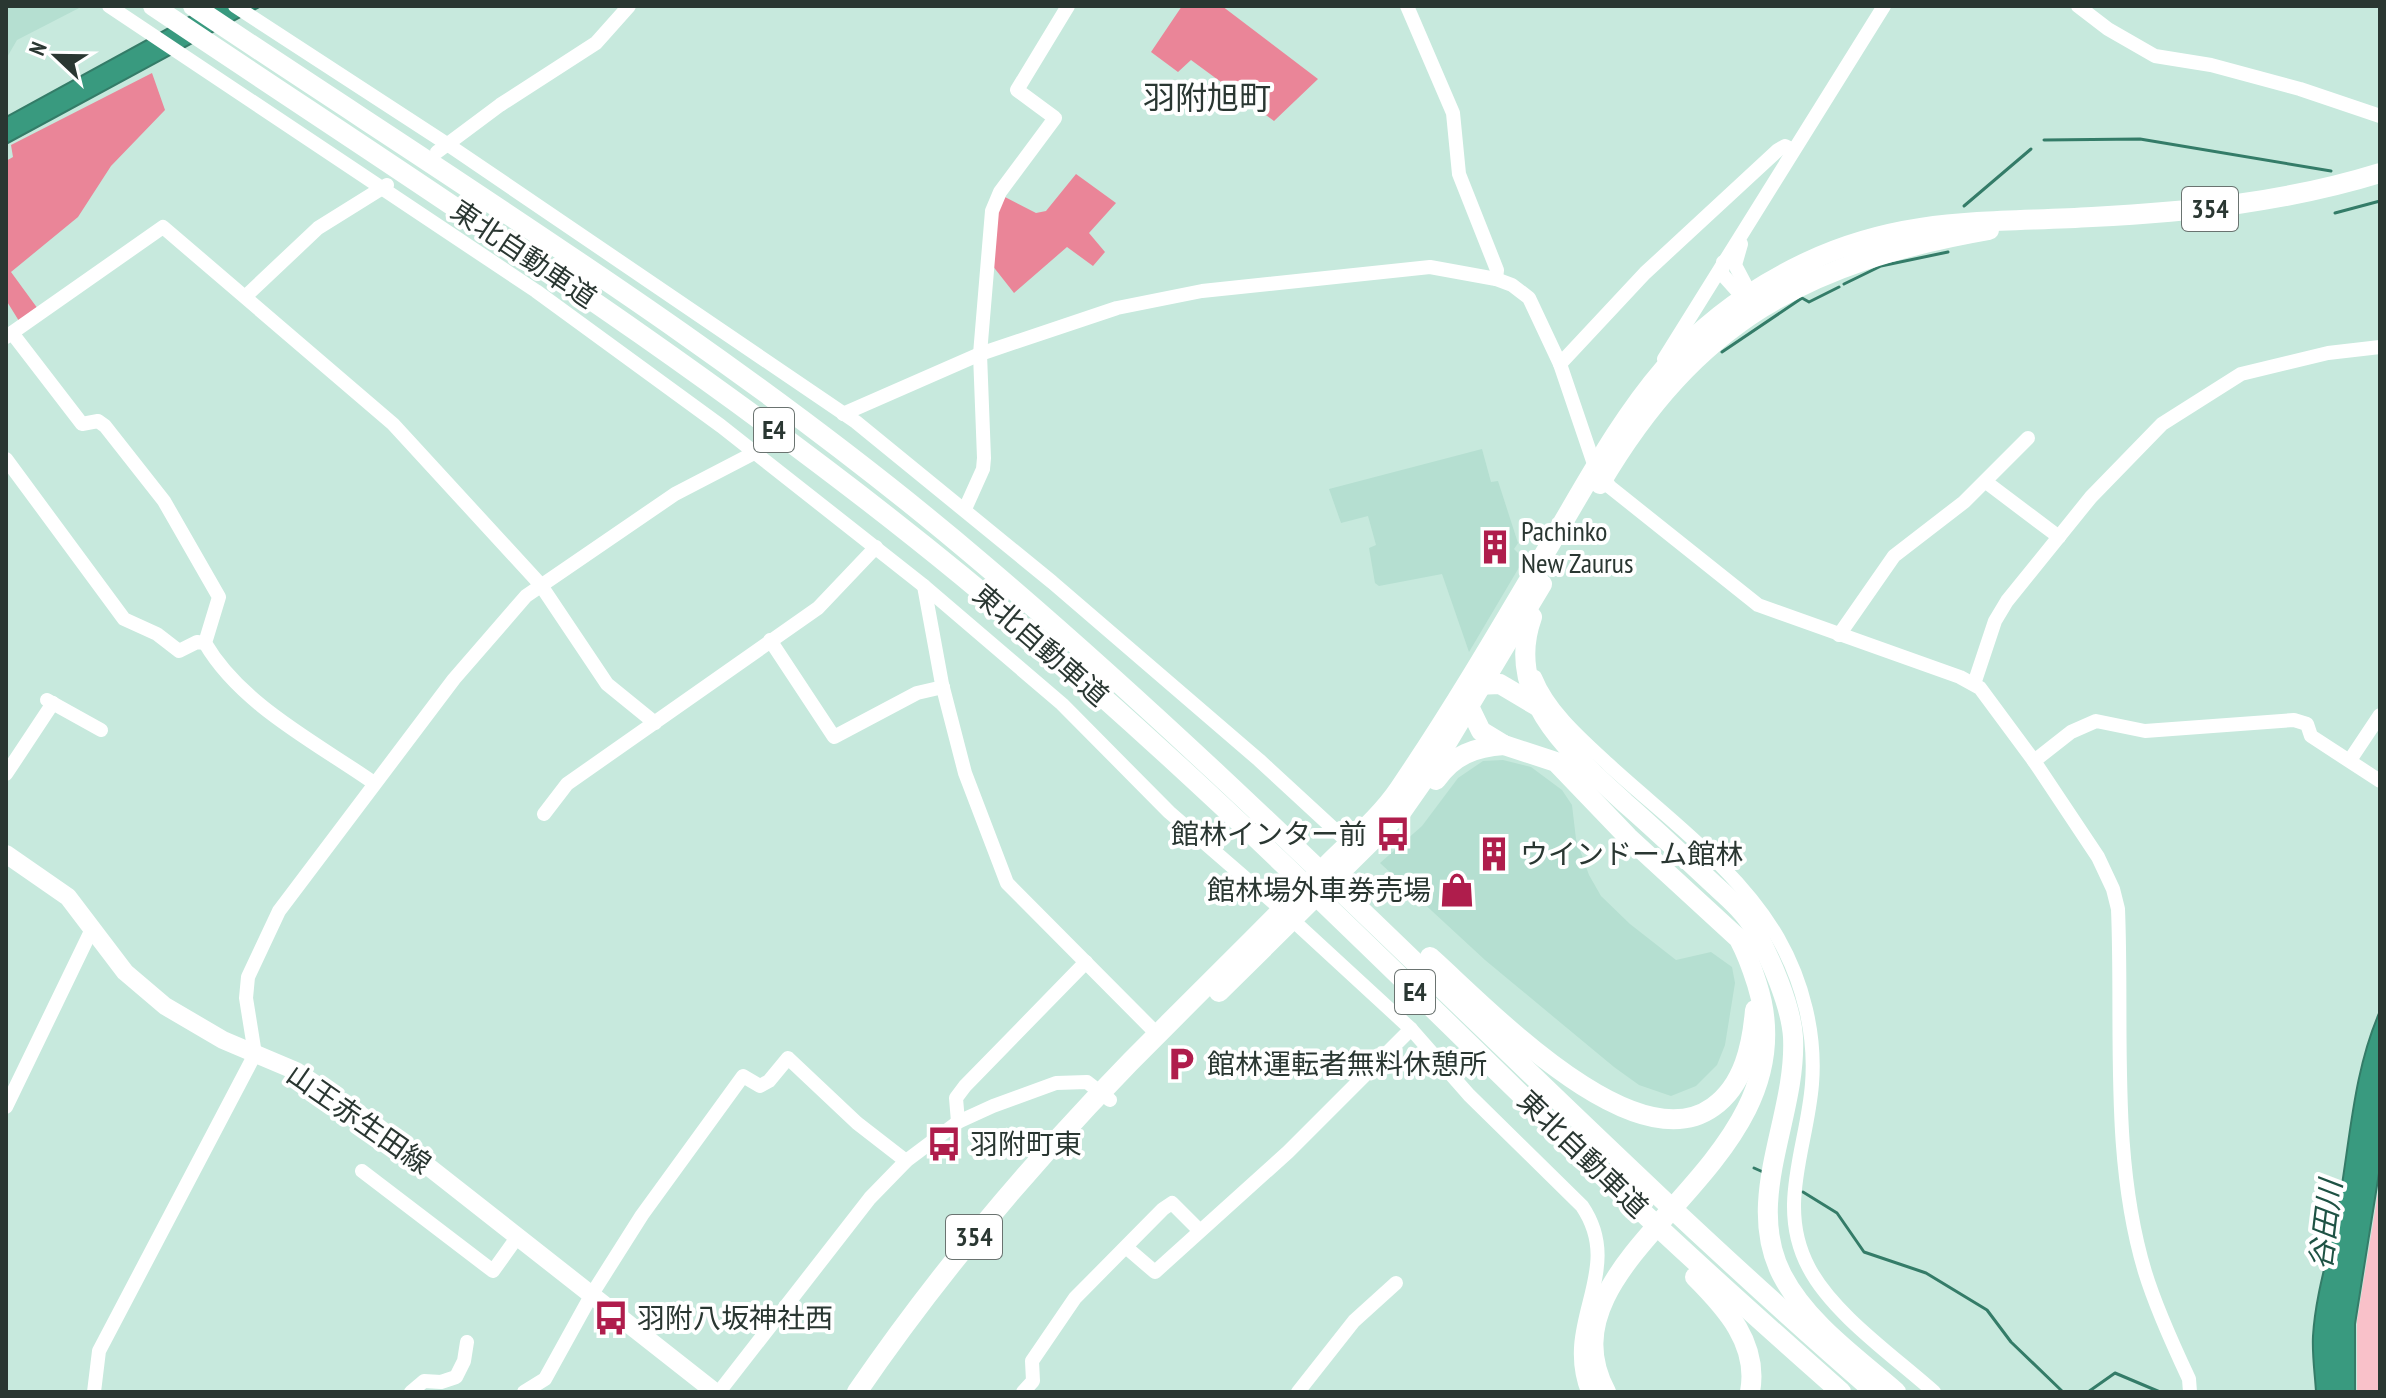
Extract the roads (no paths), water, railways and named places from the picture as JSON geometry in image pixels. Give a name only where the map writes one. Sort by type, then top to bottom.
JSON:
[{"type":"highway","name":"東北自動車道","points":[[153,6],[589,298],[819,463],[1007,614],[1296,876],[1507,1080],[1678,1253],[1841,1392]]},
{"type":"highway","name":"東北自動車道","points":[[193,6],[626,295],[881,482],[977,558],[1113,676],[1312,860],[1656,1192],[1875,1392]]},
{"type":"highway","name":"354","points":[[872,1392],[971,1261],[1157,1034],[1379,836],[1413,796],[1551,568],[1599,473],[1616,429],[1652,379],[1687,343],[1750,300],[1833,270],[1937,240],[2036,220],[2234,206],[2380,173]]},
{"type":"highway","name":"354","points":[[857,1392],[952,1264],[1106,1096],[1288,916],[1349,843],[1394,797],[1599,473],[1669,384],[1710,345],[1750,300]]},
{"type":"highway","points":[[1551,568],[1524,646],[1524,669],[1537,706],[1556,734],[1582,763],[1746,916],[1766,952],[1788,1007],[1793,1038],[1790,1082],[1768,1199],[1767,1219],[1776,1262],[1793,1293],[1813,1316],[1896,1392]]},
{"type":"highway","points":[[1537,706],[1511,688],[1484,683],[1463,687],[1468,709],[1481,731],[1504,745],[1545,756],[1567,771],[1628,837],[1739,939],[1748,954],[1767,1023],[1764,1062],[1757,1088],[1731,1139],[1634,1251],[1606,1296],[1595,1340],[1597,1370],[1606,1392]]},
{"type":"highway","points":[[1379,836],[1401,825],[1440,774],[1459,756],[1485,746],[1504,745]]},
{"type":"highway","points":[[1341,888],[1407,936],[1580,1085],[1613,1105],[1651,1119],[1692,1118],[1711,1109],[1728,1093],[1750,1046],[1757,986]]},
{"type":"highway","points":[[1618,1392],[1605,1358],[1612,1312],[1641,1260],[1726,1164],[1751,1128],[1772,1076],[1780,992]]},
{"type":"highway","points":[[1678,1253],[1735,1322],[1750,1358],[1750,1392]]},
{"type":"main road","name":"山王赤生田線","points":[[6,854],[62,891],[125,972],[165,1006],[193,1024],[296,1071],[378,1127],[717,1392]]},
{"type":"street","points":[[109,6],[387,185],[525,283],[876,547],[1062,704],[1169,812],[1411,1029],[1469,1095],[1582,1206],[1595,1225],[1598,1272],[1579,1344],[1582,1376],[1588,1392]]},
{"type":"street","points":[[235,6],[442,148],[843,414],[965,509],[1259,760],[1349,843]]},
{"type":"street","points":[[442,148],[596,43],[629,6]]},
{"type":"street","points":[[965,509],[983,469],[980,354],[992,211],[1000,192],[1055,118],[1017,90],[1068,6]]},
{"type":"street","points":[[1407,6],[1453,113],[1459,174],[1497,270],[1496,279]]},
{"type":"street","points":[[1652,379],[1884,6]]},
{"type":"street","points":[[2078,6],[2108,29],[2155,56],[2252,76],[2380,116]]},
{"type":"street","points":[[1560,364],[1645,273],[1778,150],[1785,146],[1793,150]]},
{"type":"street","points":[[246,296],[318,228],[387,185]]},
{"type":"street","points":[[1750,300],[1736,268],[1736,257],[1762,201]]},
{"type":"street","points":[[205,643],[219,597],[164,501],[105,426],[98,421],[82,424],[9,335],[163,227],[393,424],[540,584],[607,684],[655,723]]},
{"type":"street","points":[[1723,262],[1722,274],[1750,300]]},
{"type":"street","points":[[843,414],[980,354],[1117,308],[1202,291],[1418,266],[1496,279],[1512,285],[1529,298],[1560,364],[1599,473],[1758,605],[1974,684],[1994,705],[2098,857],[2116,900],[2119,1059],[2131,1209],[2145,1273],[2189,1379],[2190,1392]]},
{"type":"street","points":[[1974,684],[2001,610],[2141,442],[2210,391],[2241,374],[2273,364],[2380,347]]},
{"type":"street","points":[[1839,635],[1894,556],[1986,482],[2028,438]]},
{"type":"street","points":[[94,1392],[99,1351],[255,1054],[246,998],[248,977],[279,911],[464,667],[540,584],[682,489],[754,453]]},
{"type":"street","points":[[6,459],[124,619],[157,634],[179,651],[197,642],[205,643],[251,696],[374,783]]},
{"type":"street","points":[[1986,482],[2059,537]]},
{"type":"street","points":[[544,814],[567,784],[818,608],[876,547]]},
{"type":"street","points":[[924,586],[943,687],[965,773],[1007,883],[1157,1034]]},
{"type":"street","points":[[770,640],[834,737],[917,693],[943,687]]},
{"type":"street","points":[[1533,672],[1538,684],[1573,731],[1744,892],[1776,935],[1792,963],[1803,994],[1812,1056],[1812,1085],[1792,1196],[1799,1242],[1817,1282],[1934,1392]]},
{"type":"street","points":[[6,774],[50,702],[101,730]]},
{"type":"street","points":[[2350,760],[2380,715]]},
{"type":"street","points":[[2034,761],[2071,732],[2096,721],[2145,731],[2218,728],[2284,719],[2307,724],[2311,736],[2380,781]]},
{"type":"street","points":[[6,1107],[92,929]]},
{"type":"street","points":[[958,1122],[956,1098],[965,1086],[1086,962]]},
{"type":"street","points":[[1127,1248],[1155,1272],[1288,1152],[1411,1029]]},
{"type":"street","points":[[524,1392],[545,1379],[592,1294],[642,1215],[743,1076],[760,1086],[769,1081],[788,1058],[857,1123],[906,1161]]},
{"type":"street","points":[[717,1392],[870,1198],[906,1161],[958,1122],[1056,1083],[1079,1080],[1106,1096]]},
{"type":"street","points":[[362,1171],[493,1271],[518,1236]]},
{"type":"street","points":[[1023,1392],[1033,1381],[1032,1361],[1075,1298],[1172,1203],[1199,1230]]},
{"type":"street","points":[[1298,1392],[1354,1321],[1396,1283]]},
{"type":"street","points":[[411,1392],[424,1381],[441,1382],[456,1377],[464,1361],[467,1342]]},
{"type":"waterway","points":[[2044,140],[2140,139],[2331,171]]},
{"type":"waterway","points":[[1964,206],[2031,149]]},
{"type":"waterway","points":[[2335,213],[2380,201]]},
{"type":"waterway","points":[[1844,284],[1881,266],[1948,252]]},
{"type":"waterway","points":[[1722,352],[1802,298],[1809,302],[1839,287]]},
{"type":"waterway","points":[[1754,1168],[1763,1172]]},
{"type":"waterway","points":[[1803,1192],[1837,1213],[1864,1252],[1926,1273],[1987,1310],[2011,1342],[2063,1392]]},
{"type":"waterway","points":[[2088,1392],[2115,1373],[2160,1392]]},
{"type":"place","name":"Pachinko New Zaurus","points":[[1495,547]]},
{"type":"place","name":"館林インター前","points":[[1393,834]]},
{"type":"place","name":"ウインドーム館林","points":[[1494,854]]},
{"type":"place","name":"館林場外車券売場","points":[[1457,890]]},
{"type":"place","name":"館林運転者無料休憩所","points":[[1181,1064]]},
{"type":"place","name":"羽附町東","points":[[944,1144]]},
{"type":"place","name":"羽附八坂神社西","points":[[611,1318]]},
{"type":"district","name":"羽附旭町","points":[[1207,98]]},
{"type":"water label","name":"谷田川","points":[[2326,1225]]}]
